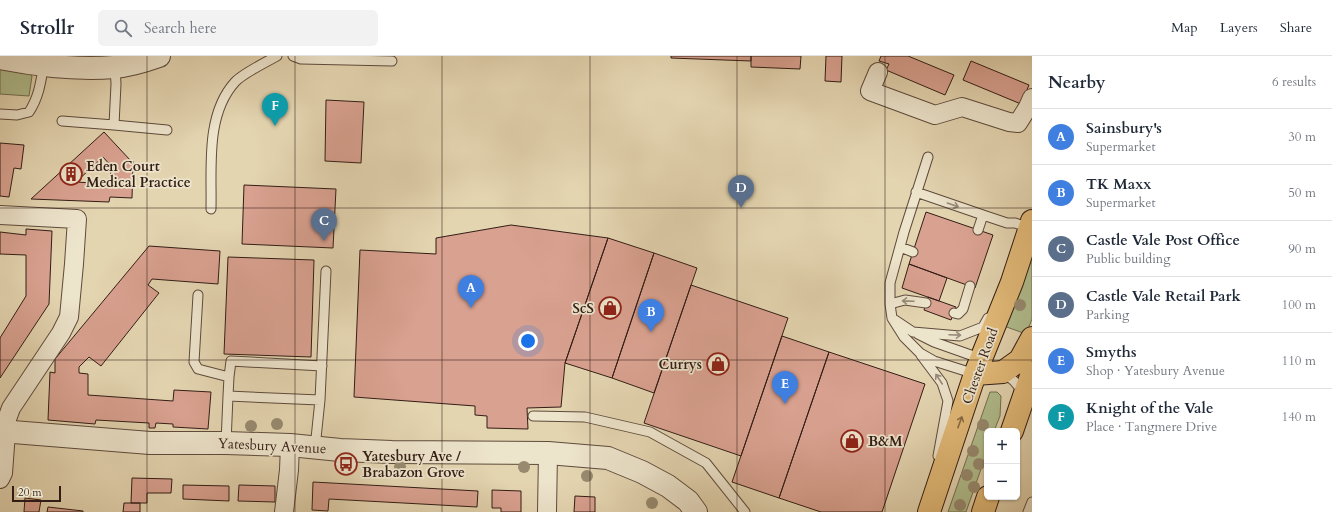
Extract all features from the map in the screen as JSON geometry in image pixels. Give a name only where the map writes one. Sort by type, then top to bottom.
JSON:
[{"type":"highway","name":"Chester Road","points":[[928,512],[978,366],[1010,287],[1031,224]]},
{"type":"highway","points":[[978,366],[1003,372],[1020,360],[1032,338]]},
{"type":"highway","points":[[1013,428],[1032,373]]},
{"type":"highway","points":[[983,512],[987,500]]},
{"type":"street","points":[[0,58],[24,63],[44,60],[93,68],[115,67],[141,62],[160,56]]},
{"type":"street","points":[[878,72],[870,91],[934,114],[962,107],[1009,122],[1018,123],[1032,98]]},
{"type":"street","points":[[0,215],[76,219],[70,317],[11,408],[3,431],[3,473],[0,479]]},
{"type":"street","name":"Yatesbury Avenue","points":[[3,431],[150,444],[226,443],[290,445],[340,450],[392,452],[548,453],[608,458],[642,472],[668,486],[688,501],[696,512]]},
{"type":"street","points":[[284,512],[289,470],[290,445]]},
{"type":"street","points":[[547,512],[548,453]]},
{"type":"lane","points":[[211,210],[210,167],[214,124],[221,103],[235,82],[276,56]]},
{"type":"lane","points":[[293,56],[301,59],[392,61]]},
{"type":"lane","points":[[0,114],[16,115],[29,112],[34,104],[39,90],[44,60]]},
{"type":"lane","points":[[114,125],[116,84],[115,67]]},
{"type":"lane","points":[[62,121],[167,130]]},
{"type":"lane","points":[[928,157],[916,192],[890,283],[892,318],[904,337],[920,353],[942,383],[948,401],[928,512]]},
{"type":"lane","points":[[916,192],[1007,223],[1031,224]]},
{"type":"lane","points":[[978,230],[983,215]]},
{"type":"lane","points":[[900,247],[913,252]]},
{"type":"lane","points":[[315,448],[320,400],[326,271]]},
{"type":"lane","points":[[954,313],[958,314],[963,309],[970,286]]},
{"type":"lane","points":[[913,332],[960,336],[983,327],[1010,287]]},
{"type":"lane","points":[[198,295],[195,365],[198,369],[228,378]]},
{"type":"lane","points":[[890,304],[905,300],[926,303]]},
{"type":"lane","points":[[892,318],[913,332],[978,366]]},
{"type":"lane","points":[[920,353],[934,361],[978,366]]},
{"type":"lane","points":[[226,443],[228,378],[230,363],[234,361],[322,366]]},
{"type":"lane","points":[[1003,372],[1014,381],[1025,394]]},
{"type":"lane","points":[[228,396],[320,400]]},
{"type":"lane","points":[[533,416],[585,417],[650,432],[706,463],[745,512]]},
{"type":"lane","points":[[1028,512],[1032,502]]},
{"type":"green space","points":[[0,64],[21,68],[32,76],[29,96],[0,94]]},
{"type":"green space","points":[[1032,254],[1032,319],[1026,334],[1004,326]]},
{"type":"green space","points":[[990,392],[997,392],[1001,396],[1000,416],[995,428],[984,428],[984,461],[966,512],[948,512]]},
{"type":"building","points":[[671,56],[751,56],[751,61],[671,58]]},
{"type":"building","points":[[751,56],[801,56],[800,69],[751,67]]},
{"type":"building","points":[[826,56],[842,56],[841,82],[825,81]]},
{"type":"building","points":[[881,56],[908,56],[954,75],[945,95],[886,70],[889,64],[879,61]]},
{"type":"building","points":[[971,61],[1029,85],[1021,104],[963,80]]},
{"type":"building","points":[[326,100],[364,102],[361,163],[325,161]]},
{"type":"building","name":"Eden Court Medical Practice","points":[[104,132],[131,161],[133,161],[132,198],[110,197],[109,202],[31,199]],"holes":[[[103,157],[111,166],[110,184],[76,182]]]},
{"type":"building","points":[[0,143],[24,145],[21,169],[14,168],[9,197],[0,196]]},
{"type":"building","points":[[244,185],[336,189],[333,248],[242,244]]},
{"type":"building","points":[[926,212],[993,235],[975,288],[909,264]]},
{"type":"building","points":[[511,225],[608,238],[565,363],[561,407],[527,408],[528,429],[487,428],[487,416],[475,415],[475,406],[354,397],[360,250],[436,254],[436,238]]},
{"type":"building","points":[[26,229],[52,231],[49,304],[0,378],[0,338],[26,296],[26,255],[0,254],[0,232],[26,235]]},
{"type":"building","name":"ScS","points":[[608,238],[654,253],[612,378],[565,363]]},
{"type":"building","points":[[149,246],[220,251],[218,284],[152,279],[148,285],[159,293],[101,366],[89,357],[79,367],[79,373],[88,374],[88,395],[173,401],[174,390],[211,392],[208,429],[173,427],[173,424],[156,423],[155,428],[149,428],[149,423],[96,420],[95,424],[48,420],[50,372],[55,373],[55,359]]},
{"type":"building","points":[[654,253],[697,268],[654,393],[612,378]]},
{"type":"building","points":[[228,257],[314,260],[311,357],[224,354]]},
{"type":"building","points":[[909,264],[947,278],[939,301],[902,288]]},
{"type":"building","name":"Currys","points":[[691,285],[788,318],[741,456],[644,423]]},
{"type":"building","points":[[928,297],[956,307],[951,320],[924,310]]},
{"type":"building","points":[[782,336],[829,352],[779,498],[732,482]]},
{"type":"building","name":"B&M","points":[[829,352],[925,384],[882,512],[821,512],[779,498]]},
{"type":"building","points":[[132,478],[172,479],[171,493],[147,493],[147,503],[131,503]]},
{"type":"building","points":[[313,482],[478,491],[477,507],[329,499],[328,511],[312,510]]},
{"type":"building","points":[[183,485],[229,486],[229,501],[183,499]]},
{"type":"building","points":[[239,485],[275,486],[275,502],[238,501]]},
{"type":"building","points":[[492,490],[521,491],[521,512],[501,512],[501,508],[492,508]]},
{"type":"building","points":[[575,496],[595,497],[595,512],[574,512]]},
{"type":"building","points":[[25,498],[41,500],[39,512],[24,512]]},
{"type":"building","points":[[124,503],[140,503],[140,512],[123,512]]},
{"type":"building","points":[[48,507],[83,511],[83,512],[47,512]]},
{"type":"place","name":"Knight of the Vale","points":[[275,126]]},
{"type":"place","name":"Eden Court Medical Practice","points":[[71,174]]},
{"type":"place","name":"Castle Vale Retail Park","points":[[741,208]]},
{"type":"place","name":"Castle Vale Post Office","points":[[324,241]]},
{"type":"place","name":"Sainsbury's","points":[[471,308]]},
{"type":"place","name":"ScS","points":[[610,308]]},
{"type":"place","name":"TK Maxx","points":[[651,332]]},
{"type":"place","name":"Currys","points":[[718,364]]},
{"type":"place","name":"Smyths","points":[[785,404]]},
{"type":"place","name":"B&M","points":[[852,441]]},
{"type":"place","name":"Yatesbury Ave / Brabazon Grove","points":[[346,464]]}]
